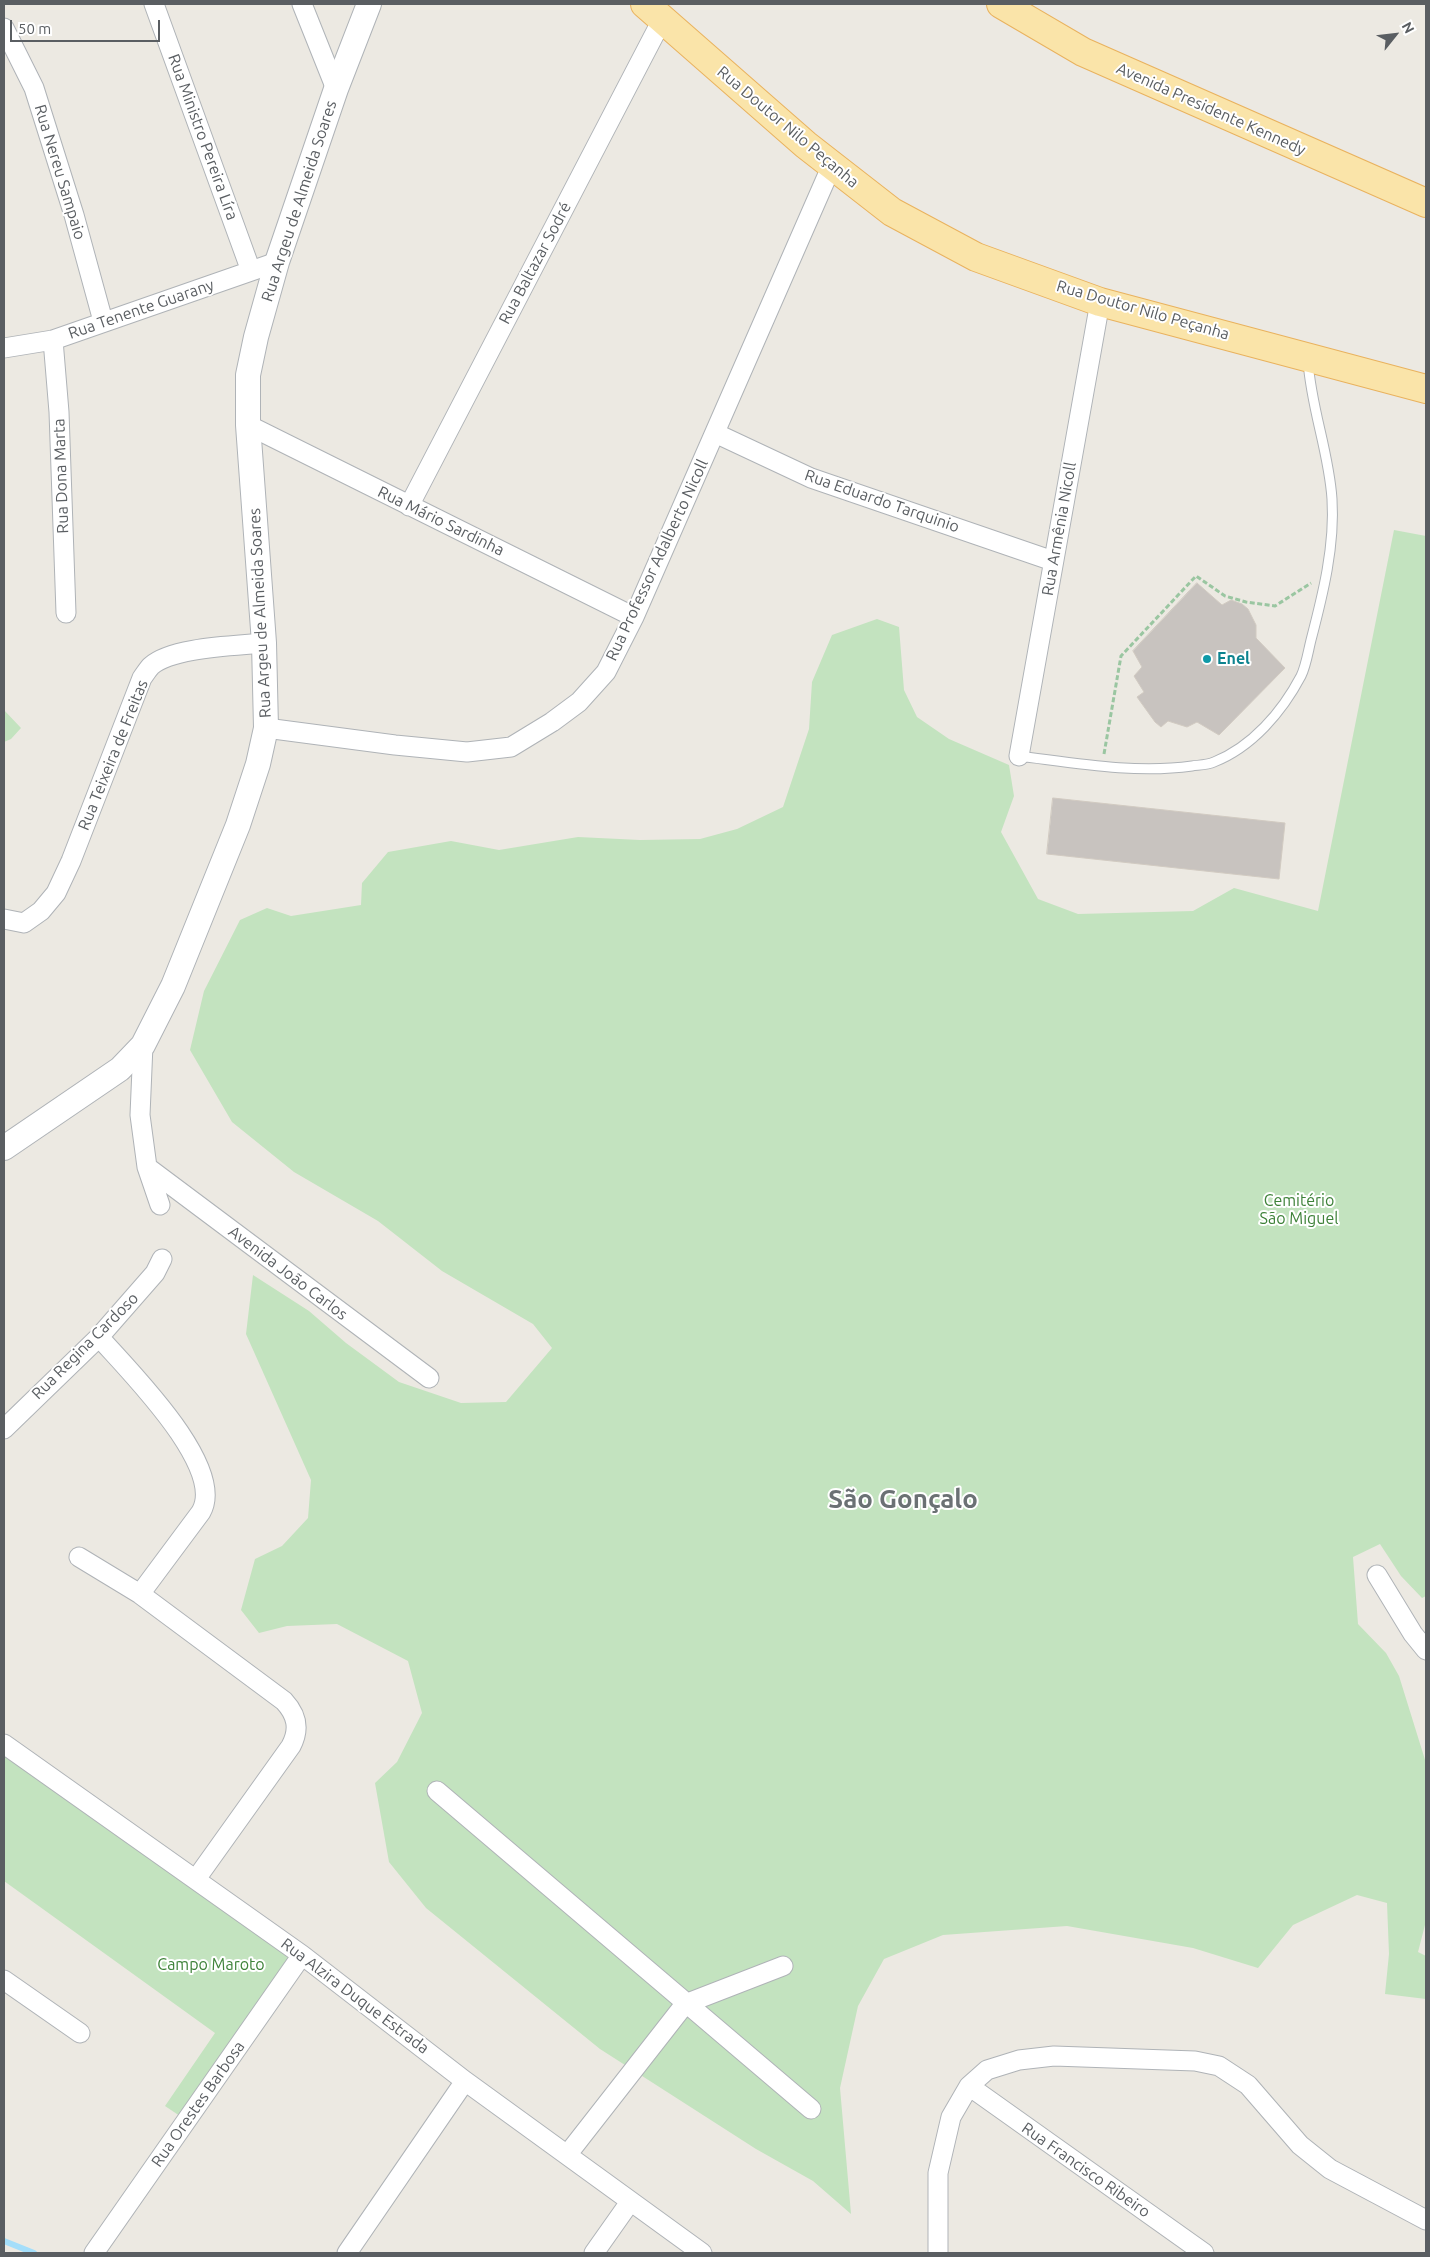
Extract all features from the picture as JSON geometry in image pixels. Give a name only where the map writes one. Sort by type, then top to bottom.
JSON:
[{"type":"main road","name":"Avenida Presidente Kennedy","points":[[1001,4],[1083,52],[1426,203]]},
{"type":"main road","name":"Rua Doutor Nilo Peçanha","points":[[653,12],[832,165],[892,212],[976,257],[1100,302],[1426,389]]},
{"type":"street","name":"Rua Ministro Pereira Líra","points":[[154,4],[252,271]]},
{"type":"street","points":[[302,4],[336,89]]},
{"type":"street","name":"Rua Argeu de Almeida Soares","points":[[4,1148],[120,1069],[143,1045],[173,986],[238,825],[258,764],[266,728],[264,643],[248,424],[248,375],[256,337],[277,262],[336,89],[370,4]]},
{"type":"street","name":"Rua Baltazar Sodré","points":[[409,506],[653,12]]},
{"type":"street","name":"Rua Nereu Sampaio","points":[[4,28],[34,88],[74,215],[103,321]]},
{"type":"street","name":"Rua Professor Adalberto Nicoll","points":[[266,728],[467,752],[511,747],[552,722],[579,702],[606,672],[634,616],[832,165]]},
{"type":"street","name":"Rua Tenente Guarany","points":[[4,348],[53,340],[103,321],[277,262]]},
{"type":"street","name":"Rua Armênia Nicoll","points":[[1019,756],[1100,302]]},
{"type":"street","name":"Rua Dona Marta","points":[[53,340],[59,412],[66,613]]},
{"type":"street","name":"Rua Mário Sardinha","points":[[248,424],[409,506],[634,616]]},
{"type":"street","name":"Rua Eduardo Tarquinio","points":[[715,433],[811,478],[1053,561]]},
{"type":"street","name":"Rua Teixeira de Freitas","points":[[4,919],[24,923],[41,911],[56,893],[71,861],[142,678],[151,666],[164,658],[188,652],[264,643]]},
{"type":"street","points":[[143,1045],[140,1115],[147,1167],[160,1205]]},
{"type":"street","name":"Avenida João Carlos","points":[[147,1167],[429,1378]]},
{"type":"street","name":"Rua Regina Cardoso","points":[[4,1429],[99,1337],[155,1273],[162,1259]]},
{"type":"street","points":[[99,1337],[183,1435],[197,1463],[204,1489],[205,1506],[140,1594]]},
{"type":"street","points":[[79,1557],[140,1594],[284,1701],[293,1711],[297,1726],[295,1738],[291,1746],[196,1879]]},
{"type":"street","points":[[1377,1575],[1413,1634],[1426,1650]]},
{"type":"street","name":"Rua Alzira Duque Estrada","points":[[4,1744],[302,1955],[466,2081],[702,2253]]},
{"type":"street","points":[[437,1791],[811,2110]]},
{"type":"street","name":"Rua Orestes Barbosa","points":[[94,2253],[302,1955]]},
{"type":"street","points":[[566,2155],[685,2004],[782,1966]]},
{"type":"street","points":[[4,1980],[80,2033]]},
{"type":"street","points":[[938,2253],[938,2173],[951,2117],[969,2086],[987,2070],[1019,2060],[1054,2056],[1196,2061],[1220,2066],[1248,2086],[1268,2106],[1300,2145],[1330,2169],[1426,2220]]},
{"type":"street","points":[[347,2253],[466,2081]]},
{"type":"street","name":"Rua Francisco Ribeiro","points":[[969,2086],[1204,2253]]},
{"type":"street","points":[[594,2253],[630,2202]]},
{"type":"lane","points":[[1019,756],[1102,766],[1176,768],[1213,763],[1245,744],[1278,714],[1302,674],[1324,592],[1331,530],[1332,499],[1329,473],[1310,387],[1307,356]]},
{"type":"path","points":[[1102,766],[1121,656],[1196,576],[1225,596],[1246,602],[1275,606],[1326,572]]},
{"type":"green space","name":"Cemitério São Miguel","points":[[1394,530],[1426,536],[1426,1596],[1422,1598],[1401,1576],[1380,1544],[1353,1557],[1358,1624],[1386,1653],[1399,1676],[1426,1763],[1426,1921],[1418,1952],[1426,1956],[1426,1999],[1385,1994],[1389,1954],[1387,1903],[1357,1895],[1293,1925],[1258,1968],[1193,1948],[1067,1926],[943,1935],[884,1959],[858,2006],[840,2088],[851,2214],[813,2181],[756,2149],[600,2049],[426,1908],[389,1862],[375,1783],[397,1762],[422,1713],[408,1661],[337,1624],[287,1626],[259,1633],[241,1610],[255,1559],[282,1546],[308,1518],[311,1480],[246,1334],[253,1275],[309,1311],[346,1343],[399,1382],[461,1403],[506,1402],[552,1348],[533,1324],[442,1271],[378,1221],[294,1172],[232,1122],[190,1050],[204,991],[240,920],[267,908],[291,916],[361,905],[362,883],[388,852],[451,841],[499,850],[578,837],[640,840],[700,839],[737,829],[783,807],[809,729],[812,682],[832,635],[877,619],[899,627],[904,690],[917,717],[949,739],[1009,765],[1014,796],[1001,832],[1038,899],[1078,914],[1193,911],[1234,888],[1318,911]]},
{"type":"green space","points":[[4,710],[21,728],[11,739],[4,742]]},
{"type":"green space","name":"Campo Maroto","points":[[4,1754],[292,1957],[183,2118],[165,2106],[215,2033],[4,1881]]},
{"type":"building","name":"Enel","points":[[1197,583],[1222,605],[1231,600],[1242,604],[1248,609],[1256,625],[1256,638],[1285,668],[1219,735],[1197,722],[1187,727],[1168,721],[1161,727],[1155,722],[1137,697],[1144,692],[1134,676],[1142,667],[1133,651]]},
{"type":"building","points":[[1053,798],[1285,823],[1279,879],[1047,854]]},
{"type":"waterway","points":[[4,2241],[34,2253]]},
{"type":"place","name":"Enel","points":[[1207,659]]},
{"type":"district","name":"São Gonçalo","points":[[903,1499]]}]
